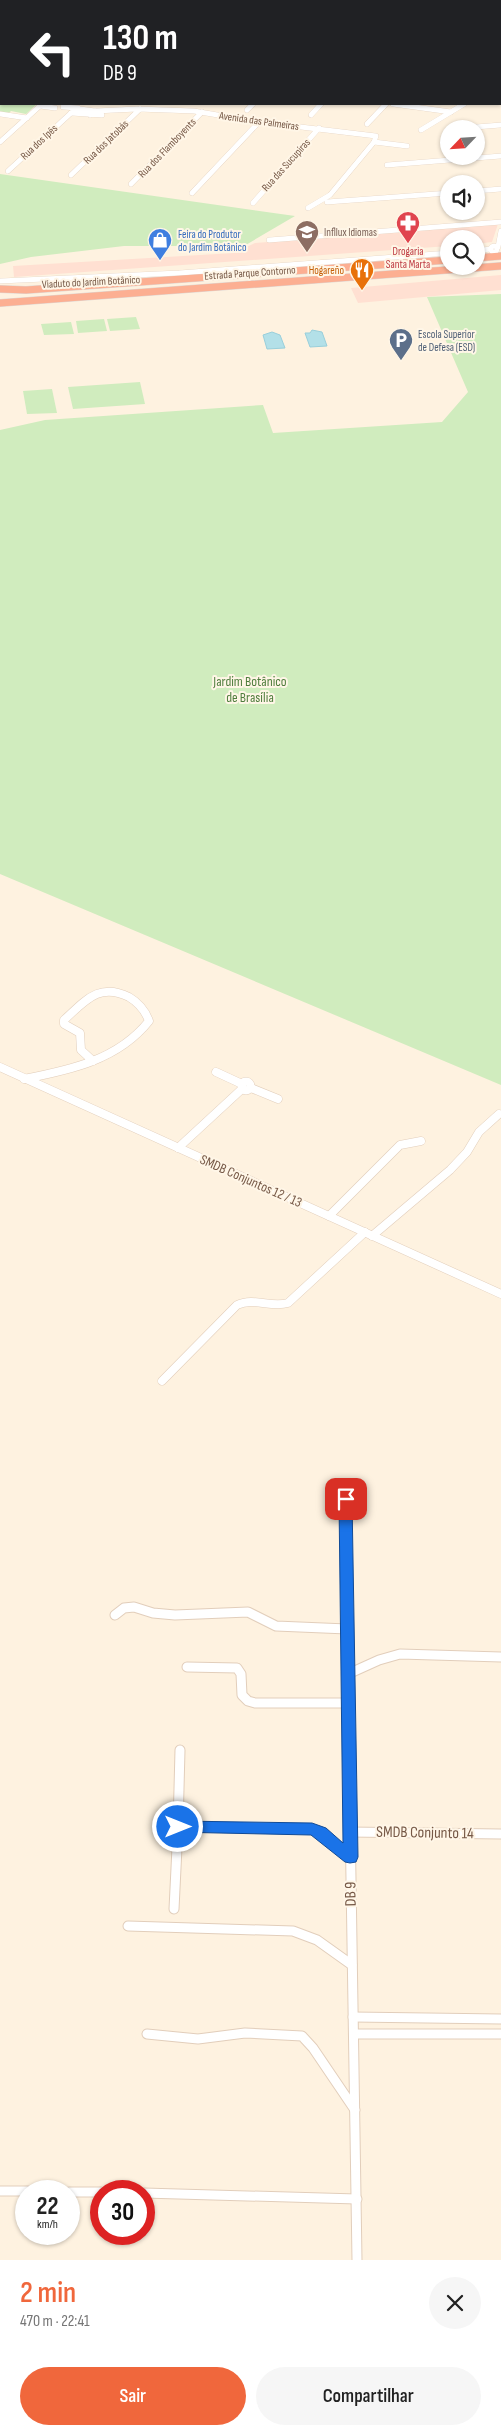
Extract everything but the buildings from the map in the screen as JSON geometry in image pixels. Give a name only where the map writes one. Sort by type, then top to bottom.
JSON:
[{"type":"highway","points":[[485,258],[497,250]]},
{"type":"highway","name":"Estrada Parque Contorno","points":[[0,289],[26,290],[440,261]]},
{"type":"highway","name":"Estrada Parque Contorno","points":[[0,303],[501,266]]},
{"type":"highway","name":"Viaduto do Jardim Botânico","points":[[0,293],[52,292],[161,281]]},
{"type":"highway","name":"Viaduto do Jardim Botânico","points":[[0,298],[183,289]]},
{"type":"street","points":[[0,142],[42,105]]},
{"type":"street","name":"Avenida das Palmeiras","points":[[42,105],[95,111],[139,109],[202,112],[259,122],[374,135],[377,137],[374,142]]},
{"type":"street","points":[[247,110],[252,105]]},
{"type":"street","points":[[310,115],[320,105]]},
{"type":"street","points":[[367,124],[385,105]]},
{"type":"street","points":[[416,105],[456,109]]},
{"type":"street","points":[[416,105],[450,112]]},
{"type":"street","points":[[421,130],[462,105]]},
{"type":"street","name":"Avenida das Palmeiras","points":[[57,107],[71,113],[90,115],[139,109]]},
{"type":"street","points":[[71,113],[80,109]]},
{"type":"street","name":"Rua dos Jatobás","points":[[72,175],[139,109]]},
{"type":"street","points":[[90,115],[95,111]]},
{"type":"street","name":"Avenida das Palmeiras","points":[[120,112],[130,117]]},
{"type":"street","name":"Rua dos Flamboyents","points":[[132,184],[202,112]]},
{"type":"street","name":"Rua dos Ipês","points":[[8,171],[71,113]]},
{"type":"street","points":[[0,114],[27,118]]},
{"type":"street","points":[[192,193],[259,122]]},
{"type":"street","points":[[485,126],[501,125]]},
{"type":"street","name":"Rua das Sucupiras","points":[[253,203],[319,128]]},
{"type":"street","points":[[308,208],[330,195],[374,142],[407,146]]},
{"type":"street","points":[[388,165],[501,156]]},
{"type":"street","points":[[485,190],[501,189]]},
{"type":"street","points":[[327,202],[440,194]]},
{"type":"street","points":[[269,240],[501,222]]},
{"type":"street","points":[[497,250],[501,231]]},
{"type":"street","points":[[0,281],[188,272],[440,254]]},
{"type":"street","points":[[24,1078],[72,1069],[93,1061],[135,1038],[148,1021],[143,1008],[116,991],[106,989],[97,992],[64,1020],[64,1024],[81,1033],[83,1038],[81,1050],[93,1061]]},
{"type":"street","name":"SMDB Conjuntos 12 / 13","points":[[0,1067],[501,1294]]},
{"type":"street","points":[[216,1072],[278,1099]]},
{"type":"street","points":[[178,1148],[245,1086]]},
{"type":"street","points":[[162,1381],[237,1306],[247,1302],[275,1306],[288,1303],[368,1234],[450,1170],[467,1152],[479,1132],[499,1114]]},
{"type":"street","points":[[329,1216],[400,1145],[421,1141]]},
{"type":"street","name":"DB 9","points":[[346,1499],[349,1832],[355,2034],[358,2260]]},
{"type":"street","points":[[115,1615],[124,1608],[134,1607],[153,1613],[175,1615],[248,1612],[276,1626],[347,1629]]},
{"type":"street","points":[[348,1674],[379,1660],[400,1654],[501,1657]]},
{"type":"street","points":[[187,1667],[236,1668],[241,1674],[240,1686],[242,1695],[248,1701],[255,1703],[348,1703]]},
{"type":"street","points":[[174,1909],[180,1750]]},
{"type":"street","points":[[178,1827],[312,1829],[320,1832],[350,1857]]},
{"type":"street","name":"SMDB Conjunto 14","points":[[349,1832],[501,1834]]},
{"type":"street","points":[[128,1926],[293,1930],[324,1942],[352,1965]]},
{"type":"street","points":[[353,2017],[501,2018]]},
{"type":"street","points":[[148,2034],[198,2039],[245,2033],[302,2036],[313,2048],[356,2110]]},
{"type":"street","points":[[355,2034],[501,2034]]},
{"type":"street","points":[[0,2191],[15,2191]]},
{"type":"street","points":[[155,2193],[357,2199]]},
{"type":"shaded area","points":[[498,224],[492,242],[485,243],[485,230],[440,230],[440,247],[14,277],[13,266],[234,253],[255,243]]},
{"type":"shaded area","points":[[501,275],[501,290],[358,303],[351,288]]},
{"type":"green space","points":[[0,105],[36,105],[26,114],[11,111],[8,114],[0,113]]},
{"type":"green space","points":[[0,174],[295,216],[244,246],[124,246],[31,257],[0,264]]},
{"type":"green space","name":"Jardim Botânico de Brasília","points":[[501,294],[501,1085],[0,874],[0,430],[45,420],[263,405],[273,433],[442,422],[468,392],[427,297]]},
{"type":"green space","points":[[136,317],[140,329],[110,331],[107,319]]},
{"type":"green space","points":[[104,319],[107,331],[78,333],[76,321]]},
{"type":"green space","points":[[71,322],[74,334],[44,335],[41,324]]},
{"type":"green space","points":[[140,382],[145,404],[73,409],[68,387]]},
{"type":"green space","points":[[52,389],[57,413],[27,414],[23,391]]},
{"type":"water","points":[[312,330],[322,332],[327,346],[310,347],[305,333],[310,333]]},
{"type":"water","points":[[272,332],[280,335],[285,348],[267,349],[263,335]]},
{"type":"place","name":"Drogaria Santa Marta","points":[[408,244]]},
{"type":"place","name":"Infllux Idiomas","points":[[307,253]]},
{"type":"place","name":"Feira do Produtor do Jardim Botânico","points":[[160,261]]},
{"type":"place","name":"Hogareño","points":[[362,291]]},
{"type":"place","name":"Escola Superior de Defesa (ESD)","points":[[401,361]]},
{"type":"route","points":[[178,1827],[312,1829],[320,1832],[350,1857],[346,1499]]}]
